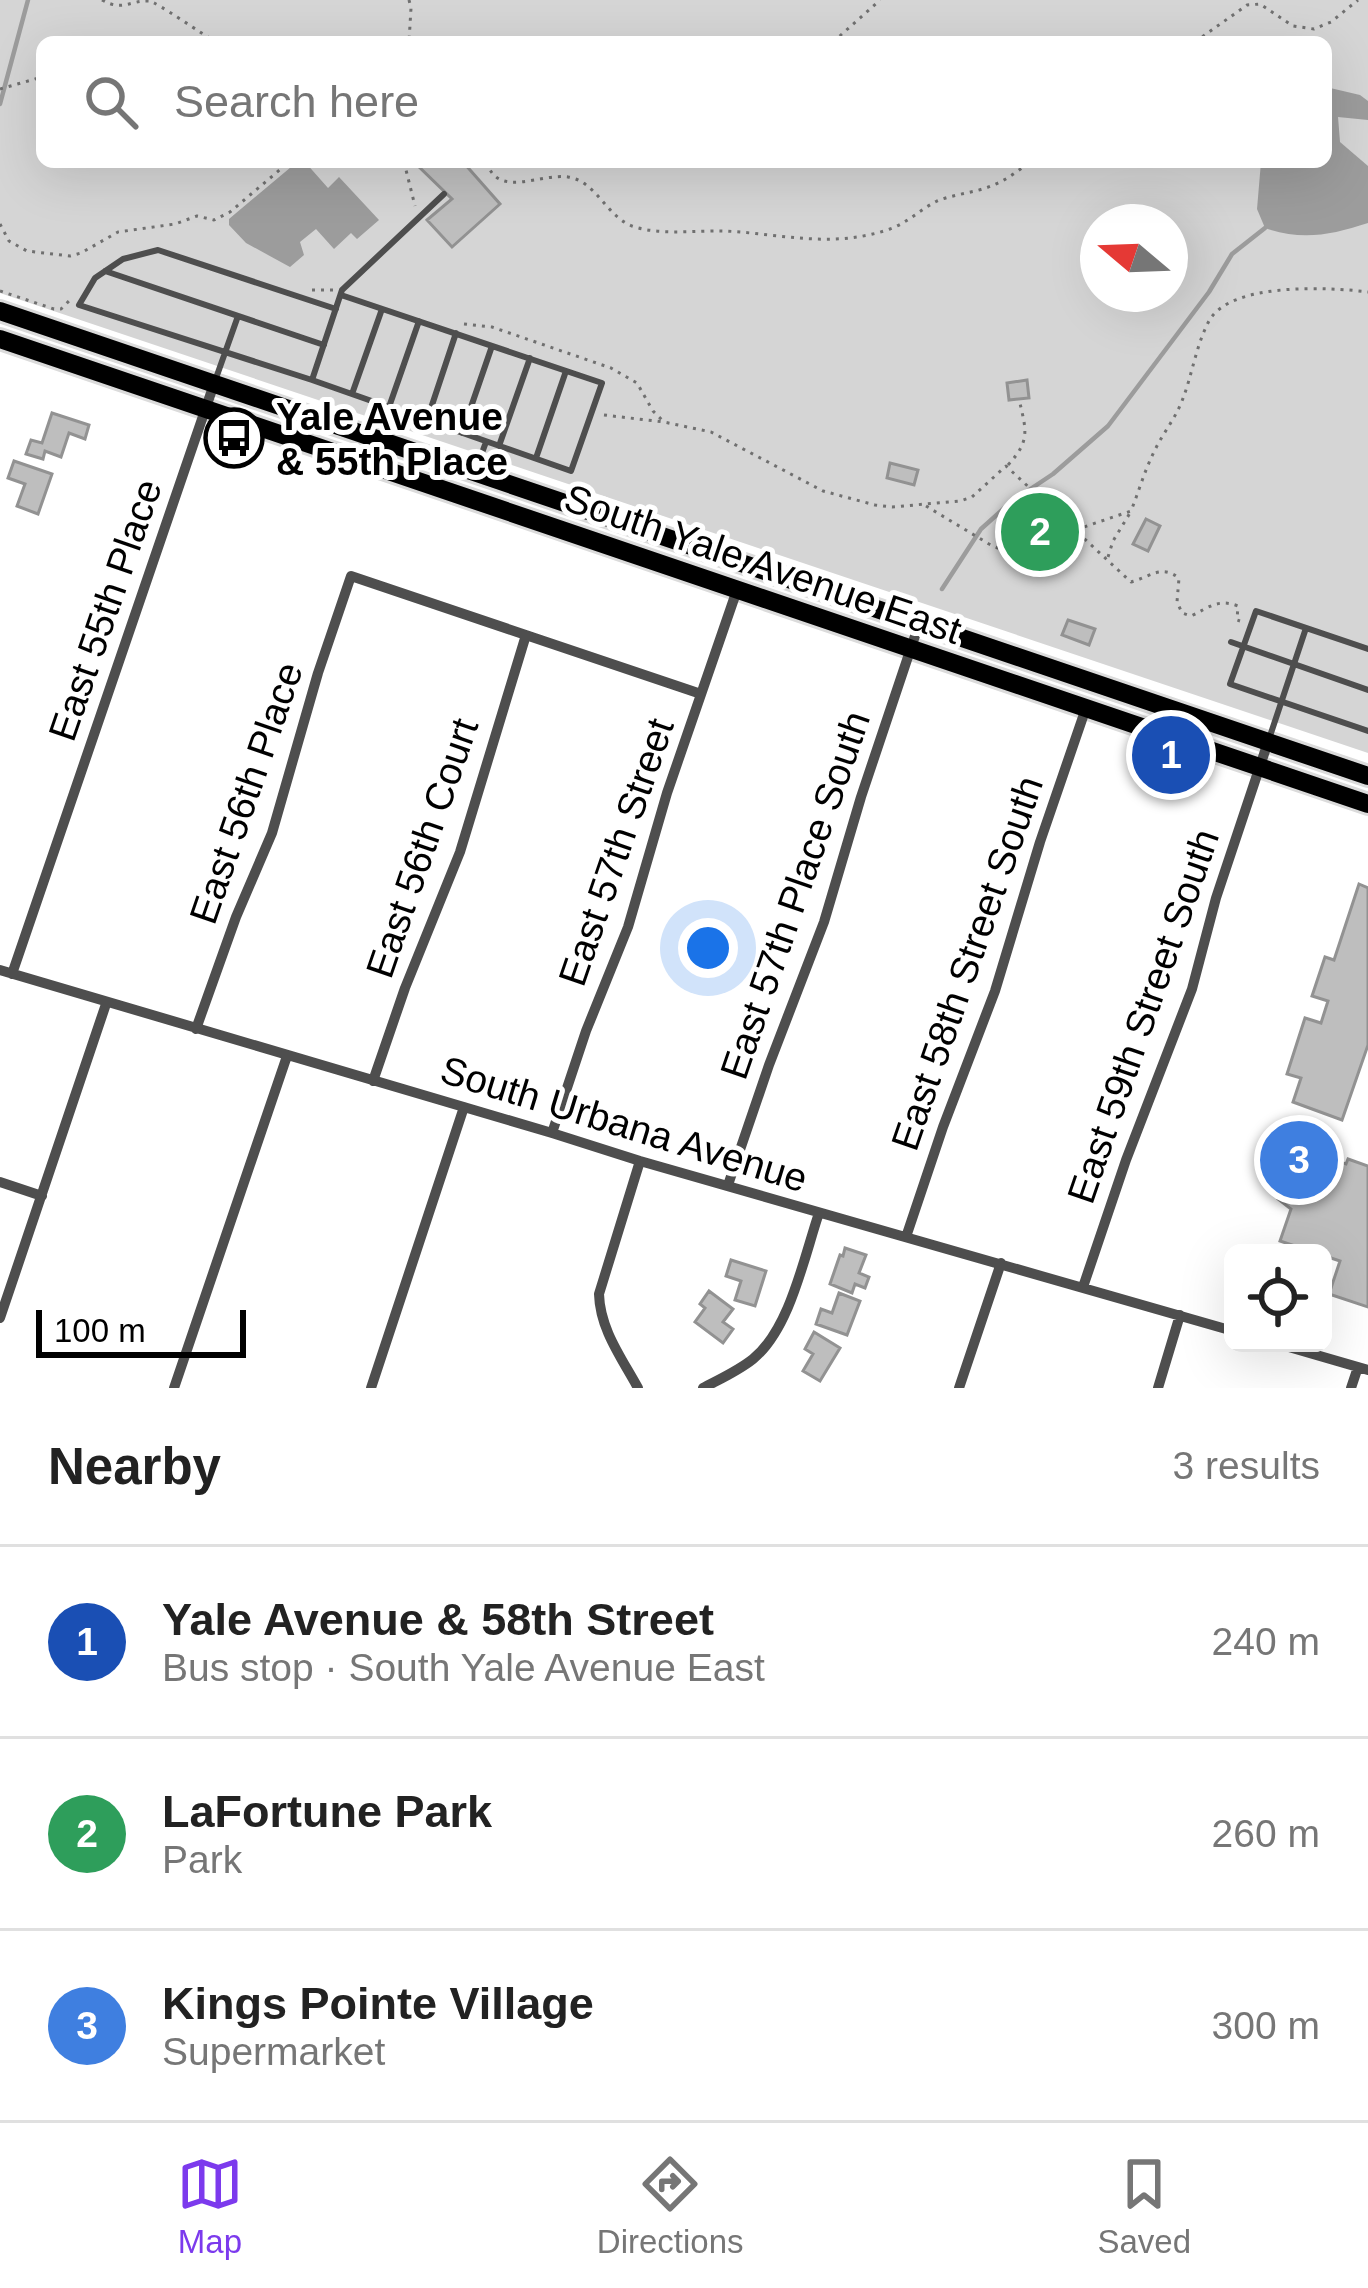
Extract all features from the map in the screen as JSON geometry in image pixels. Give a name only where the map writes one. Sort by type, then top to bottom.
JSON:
[{"type":"main road","name":"South Yale Avenue East","points":[[0,311],[1368,776]]},
{"type":"main road","name":"South Yale Avenue East","points":[[0,339],[1368,804]]},
{"type":"street","name":"East 55th Place","points":[[6,972],[214,384]]},
{"type":"street","name":"East 56th Place","points":[[196,1029],[272,833],[351,576],[526,635]]},
{"type":"street","name":"East 57th Street","points":[[552,1132],[628,927],[736,590]]},
{"type":"street","name":"East 57th Place South","points":[[728,1185],[824,922],[919,624]]},
{"type":"street","points":[[526,635],[701,694]]},
{"type":"street","name":"East 56th Court","points":[[374,1081],[405,988],[460,852],[526,635]]},
{"type":"street","name":"East 58th Street South","points":[[906,1237],[995,992],[1086,708]]},
{"type":"street","name":"East 59th Street South","points":[[1083,1287],[1192,988],[1216,898],[1268,742]]},
{"type":"street","name":"South Urbana Avenue","points":[[6,972],[1224,1328]]},
{"type":"street","points":[[0,1318],[106,1004]]},
{"type":"street","points":[[174,1388],[286,1056]]},
{"type":"street","points":[[370,1388],[464,1107]]},
{"type":"street","points":[[638,1388],[607,1332],[599,1294],[640,1161]]},
{"type":"street","points":[[0,1182],[42,1196]]},
{"type":"street","points":[[704,1388],[755,1358],[768,1343],[788,1303],[820,1213]]},
{"type":"street","points":[[959,1388],[1001,1263]]},
{"type":"street","points":[[1158,1388],[1180,1316]]},
{"type":"street","points":[[1305,1352],[1363,1369],[1351,1388]]},
{"type":"lane","points":[[312,380],[342,290],[444,194]]},
{"type":"lane","points":[[336,310],[158,250],[123,259],[95,278],[79,304],[571,471],[602,383],[341,295]]},
{"type":"lane","points":[[106,271],[324,345]]},
{"type":"lane","points":[[352,394],[382,309]]},
{"type":"lane","name":"East 55th Place","points":[[214,384],[238,316]]},
{"type":"lane","points":[[389,407],[418,321]]},
{"type":"lane","points":[[427,420],[456,334]]},
{"type":"lane","points":[[462,433],[492,346]]},
{"type":"lane","points":[[499,446],[530,358]]},
{"type":"lane","points":[[536,458],[566,370]]},
{"type":"lane","points":[[475,473],[486,441]]},
{"type":"lane","points":[[1368,649],[1256,610],[1231,684],[1368,731]]},
{"type":"lane","name":"East 59th Street South","points":[[1268,742],[1306,628]]},
{"type":"lane","points":[[1231,643],[1368,690]]},
{"type":"path","points":[[103,0],[124,6],[154,2],[206,36]]},
{"type":"path","points":[[409,0],[409,36]]},
{"type":"path","points":[[840,36],[880,0]]},
{"type":"path","points":[[1203,36],[1247,5],[1260,4],[1293,26],[1314,29],[1358,0]]},
{"type":"path","points":[[0,89],[36,79]]},
{"type":"path","points":[[0,224],[10,241],[27,251],[81,254],[118,232],[197,216],[214,220],[282,168]]},
{"type":"path","points":[[406,168],[415,206]]},
{"type":"path","points":[[488,168],[501,182],[572,177],[585,183],[618,219],[643,229],[758,234],[802,241],[841,240],[894,228],[936,202],[992,186],[1020,168]]},
{"type":"path","points":[[1107,560],[1155,448],[1182,402],[1209,321],[1221,306],[1238,297],[1298,290],[1368,292]]},
{"type":"path","points":[[596,415],[712,432],[823,491],[874,505],[922,504],[972,496],[1021,451],[1026,434],[1019,399]]},
{"type":"path","points":[[1006,466],[1131,583],[1169,571],[1179,578],[1177,602],[1182,613],[1191,616],[1214,603],[1227,602],[1238,606],[1237,620],[1250,626]]},
{"type":"path","points":[[922,504],[989,544],[1024,556],[1041,555],[1075,530],[1131,511]]},
{"type":"shaded area","points":[[0,0],[1368,0],[1368,753],[0,293]]},
{"type":"shaded area","points":[[1332,88],[1368,101],[1368,120],[1338,117],[1340,142],[1368,166],[1368,223],[1316,235],[1292,234],[1265,228],[1257,209],[1260,168],[1332,168]]},
{"type":"shaded area","points":[[290,168],[310,168],[328,188],[339,177],[379,220],[357,239],[351,233],[334,249],[316,229],[300,242],[304,255],[290,267],[246,243],[229,219]]},
{"type":"building","points":[[420,168],[468,168],[500,204],[452,247],[427,220],[452,199]]},
{"type":"building","points":[[1027,380],[1029,398],[1009,400],[1007,383]]},
{"type":"building","points":[[52,413],[89,425],[85,439],[69,433],[61,457],[45,451],[43,459],[26,454],[31,440],[42,443]]},
{"type":"building","points":[[14,461],[52,474],[38,514],[17,506],[25,484],[8,478]]},
{"type":"building","points":[[890,463],[918,470],[914,485],[887,478]]},
{"type":"building","points":[[1146,519],[1160,526],[1148,551],[1133,544]]},
{"type":"building","points":[[1068,620],[1095,629],[1089,645],[1062,635]]},
{"type":"building","points":[[1359,884],[1368,888],[1368,1045],[1342,1120],[1293,1102],[1301,1078],[1287,1074],[1305,1018],[1321,1023],[1328,1001],[1312,996],[1325,957],[1334,960]]},
{"type":"building","points":[[1287,1135],[1323,1146],[1328,1158],[1368,1166],[1368,1307],[1332,1295],[1340,1261],[1332,1258],[1332,1244],[1280,1241],[1291,1209],[1278,1199],[1283,1183],[1271,1179]]},
{"type":"building","points":[[845,1248],[866,1255],[859,1273],[869,1277],[865,1288],[855,1284],[852,1293],[830,1284]]},
{"type":"building","points":[[731,1260],[766,1271],[755,1306],[735,1300],[741,1281],[726,1276]]},
{"type":"building","points":[[709,1291],[733,1309],[723,1322],[733,1329],[723,1343],[695,1322]]},
{"type":"building","points":[[839,1293],[860,1301],[847,1335],[816,1324],[821,1309],[832,1313]]},
{"type":"building","points":[[814,1332],[840,1348],[820,1381],[803,1371],[813,1354],[805,1349]]},
{"type":"waterway","points":[[0,104],[28,0]]},
{"type":"waterway","points":[[942,589],[981,529],[1108,426],[1232,254],[1265,228]]},
{"type":"place","name":"Yale Avenue & 55th Place","points":[[234,438]]},
{"type":"place","name":"LaFortune Park","points":[[1040,532]]},
{"type":"place","name":"Yale Avenue & 58th Street","points":[[1171,755]]},
{"type":"place","name":"Kings Pointe Village","points":[[1299,1160]]}]
